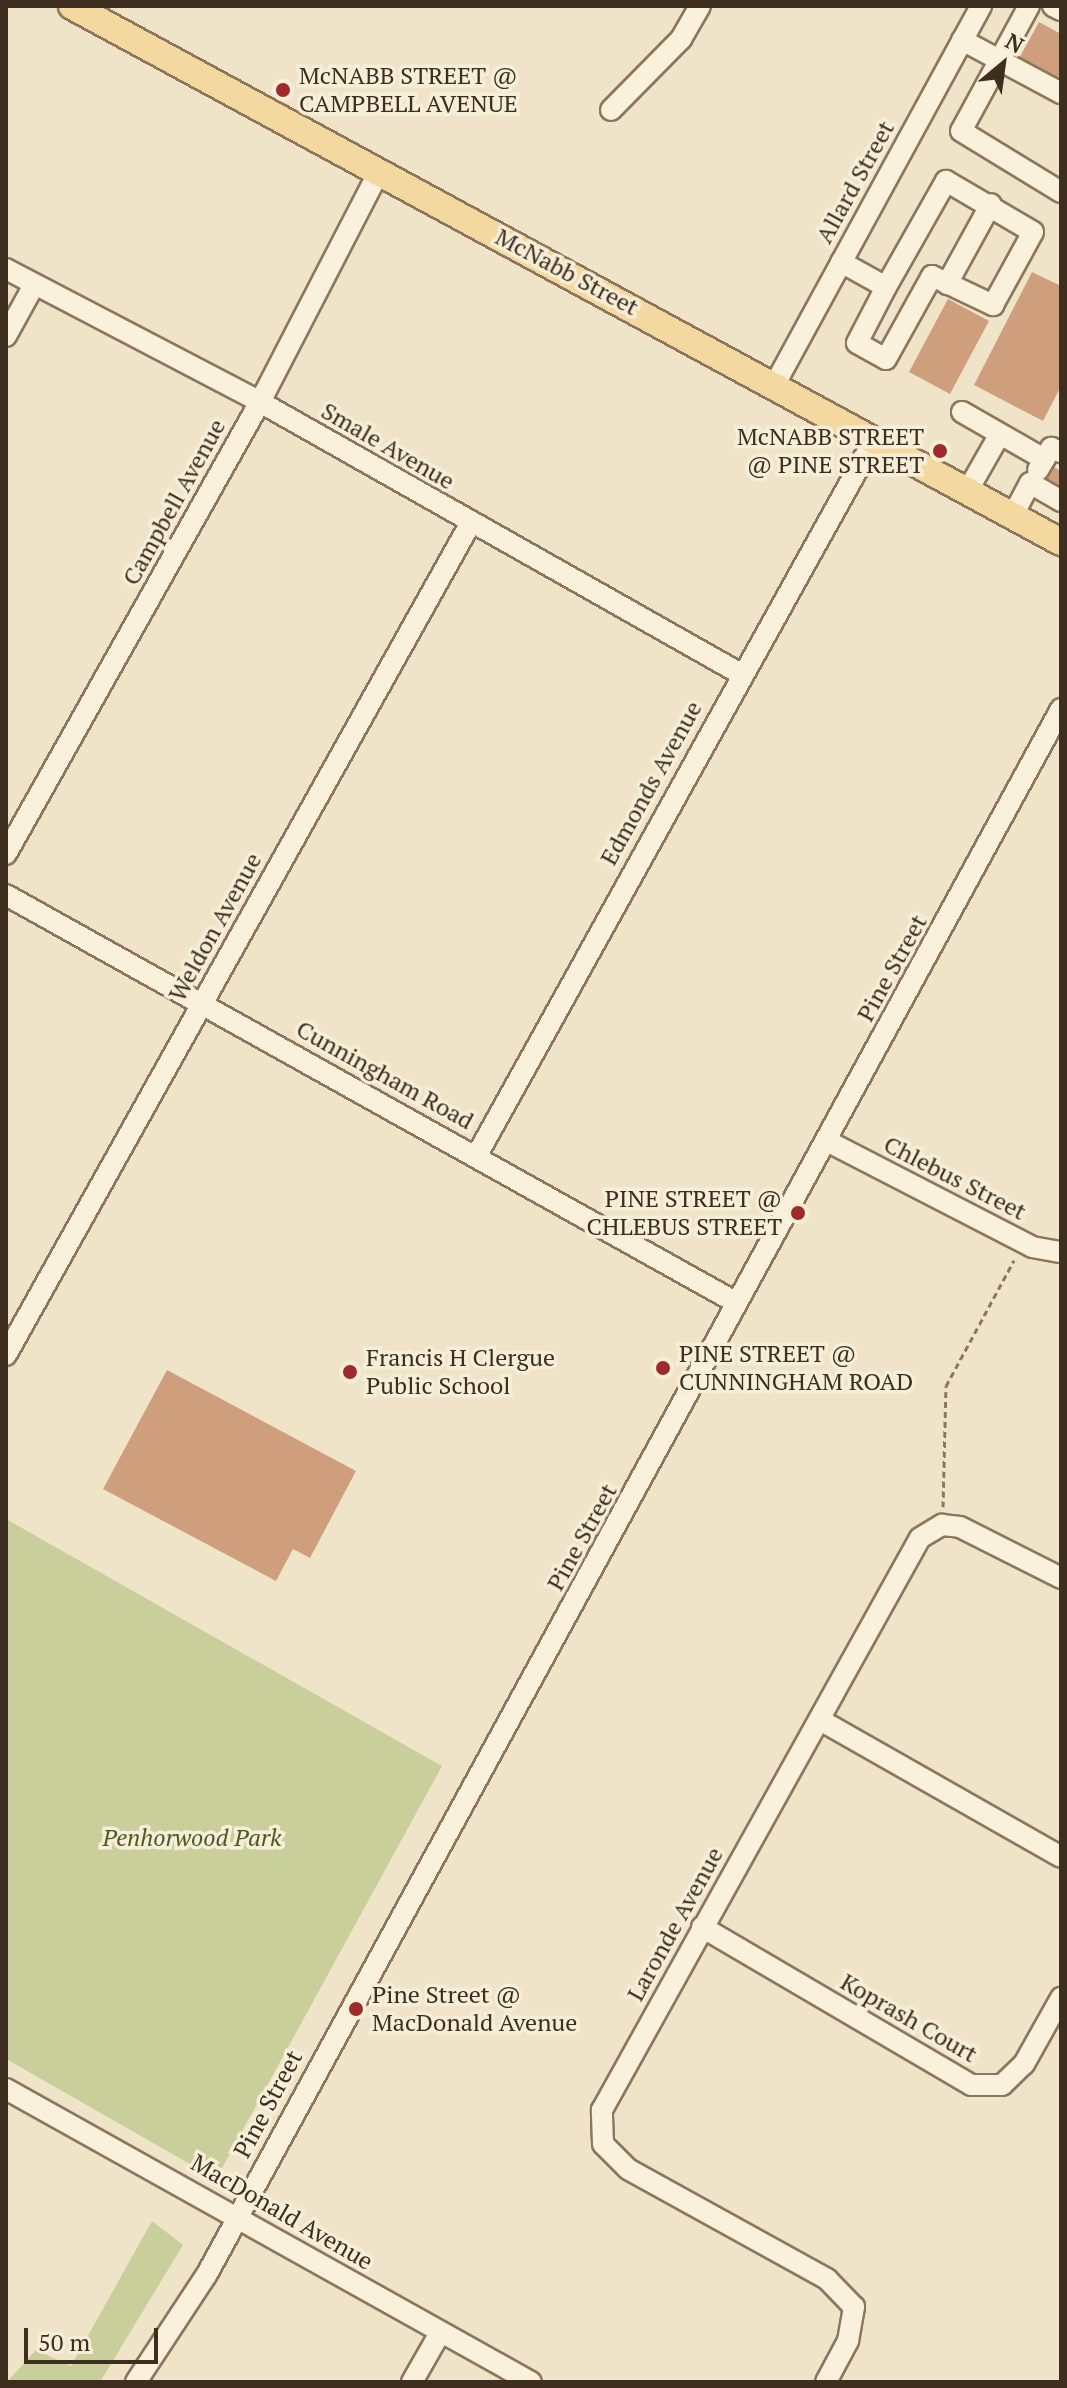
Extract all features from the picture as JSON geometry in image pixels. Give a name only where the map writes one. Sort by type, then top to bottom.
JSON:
[{"type":"main road","name":"McNabb Street","points":[[72,6],[875,438],[1061,542]]},
{"type":"street","points":[[611,110],[681,39],[700,6]]},
{"type":"street","name":"Allard Street","points":[[775,384],[981,6]]},
{"type":"street","points":[[1029,6],[961,131],[1061,192]]},
{"type":"street","points":[[1053,6],[1061,10]]},
{"type":"street","points":[[962,40],[1061,93]]},
{"type":"street","name":"Campbell Avenue","points":[[6,854],[260,402],[379,171]]},
{"type":"street","points":[[901,259],[939,280],[993,305],[1033,238],[1029,225],[991,204],[946,181],[901,259],[857,343],[886,359],[939,280],[991,204]]},
{"type":"street","points":[[841,262],[886,287]]},
{"type":"street","name":"Smale Avenue","points":[[6,269],[260,402],[470,524],[741,674]]},
{"type":"street","points":[[6,336],[34,285]]},
{"type":"street","points":[[962,412],[1000,434],[1052,455],[1030,483],[1013,515]]},
{"type":"street","points":[[968,490],[1000,434]]},
{"type":"street","name":"Edmonds Avenue","points":[[477,1155],[741,674],[875,438]]},
{"type":"street","points":[[1030,483],[1061,501]]},
{"type":"street","name":"Weldon Avenue","points":[[6,1355],[470,524]]},
{"type":"street","name":"Pine Street","points":[[136,2382],[239,2216],[1061,709]]},
{"type":"street","name":"Cunningham Road","points":[[6,895],[477,1155],[737,1303]]},
{"type":"street","name":"Chlebus Street","points":[[827,1141],[1023,1243],[1061,1252]]},
{"type":"street","points":[[942,1525],[979,1533],[1061,1578]]},
{"type":"street","name":"Laronde Avenue","points":[[826,2382],[848,2341],[854,2307],[827,2279],[628,2169],[603,2144],[602,2110],[920,1538],[942,1525]]},
{"type":"street","points":[[820,1720],[1061,1857]]},
{"type":"street","name":"Koprash Court","points":[[702,1927],[971,2085],[1002,2085],[1024,2064],[1061,1998]]},
{"type":"street","name":"MacDonald Avenue","points":[[6,2089],[239,2216],[531,2382]]},
{"type":"street","points":[[412,2382],[440,2333]]},
{"type":"path","points":[[942,1525],[946,1386],[1023,1243]]},
{"type":"green space","name":"Penhorwood Park","points":[[6,1519],[442,1766],[216,2179],[6,2059]]},
{"type":"green space","points":[[152,2221],[183,2245],[100,2382],[7,2382],[36,2350],[71,2366]]},
{"type":"building","points":[[1039,22],[1061,34],[1061,86],[1017,62]]},
{"type":"building","points":[[1032,272],[1061,286],[1061,386],[1043,421],[974,385]]},
{"type":"building","points":[[948,299],[989,321],[950,394],[909,372]]},
{"type":"building","points":[[1050,465],[1061,471],[1061,492],[1042,481]]},
{"type":"building","points":[[167,1370],[356,1471],[310,1558],[293,1549],[276,1581],[103,1489]]},
{"type":"place","name":"McNABB STREET @ CAMPBELL AVENUE","points":[[283,90]]},
{"type":"place","name":"McNABB STREET @ PINE STREET","points":[[940,451]]},
{"type":"place","name":"PINE STREET @ CHLEBUS STREET","points":[[798,1213]]},
{"type":"place","name":"PINE STREET @ CUNNINGHAM ROAD","points":[[663,1368]]},
{"type":"place","name":"Francis H Clergue Public School","points":[[350,1372]]},
{"type":"place","name":"Pine Street @ MacDonald Avenue","points":[[356,2009]]}]
